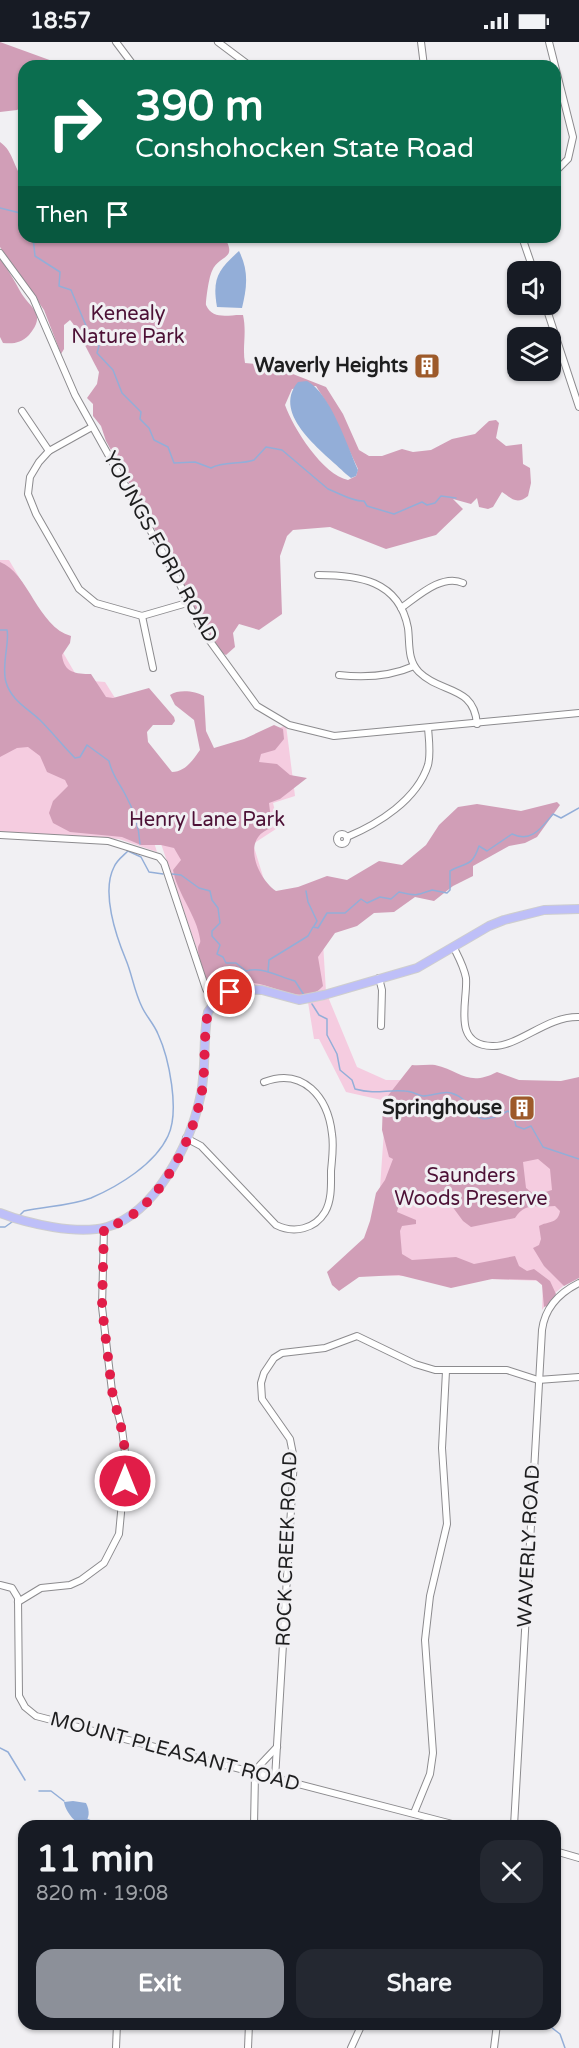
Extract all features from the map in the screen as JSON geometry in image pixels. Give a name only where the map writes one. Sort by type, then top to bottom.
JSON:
[{"type":"main road","points":[[0,1213],[46,1225],[104,1228],[126,1219],[150,1198],[169,1174],[186,1138],[200,1099],[207,1016],[214,1001],[230,992],[249,988],[303,1000],[410,971],[489,926],[504,921],[544,910],[579,909]]},
{"type":"street","points":[[116,42],[130,60]]},
{"type":"street","points":[[218,42],[242,60]]},
{"type":"street","points":[[421,42],[423,60]]},
{"type":"street","points":[[549,42],[554,60]]},
{"type":"street","points":[[561,86],[576,142],[568,159],[561,166]]},
{"type":"street","points":[[524,243],[530,261]]},
{"type":"street","name":"YOUNGS FORD ROAD","points":[[0,253],[36,305],[62,367],[92,427],[178,580],[199,626],[252,701],[281,721],[304,730],[334,736],[579,713]]},
{"type":"street","points":[[549,315],[579,407]]},
{"type":"street","points":[[22,411],[50,451]]},
{"type":"street","points":[[92,427],[50,451],[30,477],[28,494],[36,514],[79,589],[96,603],[142,616],[187,603]]},
{"type":"street","points":[[318,575],[366,578],[379,585],[401,608],[408,628],[410,655],[414,666],[426,678],[467,699],[476,712],[477,724]]},
{"type":"street","points":[[401,608],[444,581],[456,580],[462,583]]},
{"type":"street","points":[[142,616],[153,668]]},
{"type":"street","points":[[339,675],[362,677],[389,675],[414,666]]},
{"type":"street","points":[[346,837],[381,819],[399,806],[415,788],[428,765],[428,728]]},
{"type":"street","points":[[0,835],[108,841],[159,856],[164,863],[206,989],[214,1001]]},
{"type":"street","points":[[454,948],[466,980],[463,1022],[469,1034],[480,1043],[492,1046],[502,1045],[551,1022],[579,1017]]},
{"type":"street","points":[[379,978],[381,1026]]},
{"type":"street","points":[[186,1138],[201,1146],[276,1225],[294,1230],[311,1226],[324,1214],[330,1197],[333,1146],[328,1115],[309,1086],[298,1078],[282,1076],[264,1082]]},
{"type":"street","points":[[0,1585],[15,1591],[18,1602],[41,1588],[70,1585],[104,1563],[119,1534],[126,1460],[122,1429],[112,1391],[102,1307],[104,1228]]},
{"type":"street","name":"WAVERLY ROAD","points":[[514,1820],[542,1330],[546,1313],[560,1295],[579,1283]]},
{"type":"street","name":"ROCK CREEK ROAD","points":[[275,1779],[294,1459],[290,1439],[262,1399],[261,1383],[264,1373],[274,1358],[282,1353],[326,1348],[357,1336],[415,1364],[446,1371],[507,1370],[538,1380],[579,1377]]},
{"type":"street","points":[[414,1813],[430,1774],[433,1753],[425,1640],[430,1596],[443,1552],[447,1524],[442,1448],[446,1371]]},
{"type":"street","name":"MOUNT PLEASANT ROAD","points":[[18,1602],[19,1696],[30,1712],[255,1774],[439,1820]]},
{"type":"street","points":[[254,1820],[255,1774],[260,1765],[277,1747]]},
{"type":"street","points":[[561,1853],[579,1858]]},
{"type":"street","points":[[116,2048],[117,2030]]},
{"type":"street","points":[[248,2048],[249,2030]]},
{"type":"street","points":[[351,2048],[359,2030]]},
{"type":"street","points":[[494,2048],[496,2030]]},
{"type":"green space","points":[[0,42],[50,60],[18,60],[18,109],[0,112]]},
{"type":"green space","name":"Kenealy Nature Park","points":[[0,142],[8,150],[18,170],[18,243],[227,243],[228,254],[212,271],[206,305],[217,315],[243,315],[245,363],[270,365],[326,387],[343,414],[359,450],[369,456],[382,456],[402,449],[413,452],[431,450],[452,439],[475,434],[489,421],[496,420],[499,423],[496,438],[506,446],[522,444],[523,464],[530,468],[531,483],[528,496],[517,500],[502,492],[493,507],[488,509],[479,507],[477,498],[471,504],[453,499],[463,509],[436,535],[386,549],[330,527],[293,530],[287,536],[280,556],[282,614],[259,630],[239,624],[233,633],[235,647],[226,655],[222,653],[196,613],[180,575],[106,441],[101,426],[93,416],[93,404],[87,398],[97,384],[99,372],[70,320],[64,325],[64,349],[61,354],[44,310],[0,247]],"holes":[[[316,386],[328,405],[358,469],[356,476],[348,480],[338,476],[319,460],[302,438],[285,405],[292,389]]]},
{"type":"green space","points":[[0,259],[37,316],[37,321],[29,335],[14,343],[3,343],[0,337]]},
{"type":"green space","points":[[0,560],[9,560],[79,680],[105,682],[140,738],[151,833],[157,852],[119,839],[0,832]]},
{"type":"green space","name":"Henry Lane Park","points":[[0,562],[18,577],[50,622],[60,631],[71,636],[70,643],[62,655],[68,669],[76,673],[91,674],[106,697],[113,698],[149,688],[174,717],[175,721],[172,725],[153,725],[147,732],[148,742],[172,772],[185,768],[200,750],[194,720],[175,705],[170,695],[174,693],[187,691],[204,696],[206,731],[214,748],[244,739],[274,725],[283,729],[284,739],[275,750],[261,754],[259,762],[277,764],[290,775],[307,778],[280,799],[269,803],[272,828],[262,833],[256,840],[254,848],[258,868],[269,885],[276,891],[298,887],[327,876],[347,880],[379,861],[402,865],[426,845],[439,825],[458,807],[477,804],[521,811],[557,802],[560,805],[537,837],[525,843],[509,846],[473,866],[473,876],[453,886],[434,901],[415,897],[394,912],[374,913],[357,926],[335,933],[318,957],[323,986],[316,992],[299,995],[254,983],[224,988],[213,987],[207,980],[200,961],[198,930],[175,879],[173,870],[181,860],[174,848],[161,845],[141,845],[122,837],[70,832],[53,823],[49,813],[53,801],[68,786],[65,780],[47,772],[40,756],[28,747],[17,748],[0,757]]},
{"type":"green space","name":"Henry Lane Park","points":[[286,725],[295,796],[273,803],[279,827],[253,844],[265,883],[278,900],[321,909],[326,992],[357,1067],[386,1080],[411,1080],[579,1100],[567,1283],[555,1293],[542,1310],[543,1281],[374,1275],[386,1101],[346,1092],[319,1039],[314,1039],[307,996],[248,986],[226,991],[213,997],[157,832],[214,758]]},
{"type":"green space","name":"Saunders Woods Preserve","points":[[412,1065],[435,1065],[471,1078],[497,1072],[519,1080],[561,1081],[579,1077],[579,1278],[564,1286],[544,1266],[533,1248],[539,1245],[541,1239],[539,1226],[555,1220],[559,1215],[560,1211],[555,1206],[528,1207],[515,1218],[471,1227],[463,1221],[446,1198],[408,1202],[398,1208],[397,1212],[416,1220],[416,1224],[402,1226],[400,1231],[402,1254],[412,1260],[456,1257],[474,1264],[515,1256],[519,1266],[527,1271],[534,1269],[550,1281],[556,1294],[547,1306],[544,1307],[542,1285],[536,1280],[492,1279],[451,1288],[399,1275],[359,1277],[339,1291],[332,1285],[327,1272],[364,1238],[376,1193],[385,1180],[393,1159],[389,1157],[382,1130],[383,1102]],"holes":[[[538,1159],[550,1169],[552,1190],[535,1195],[526,1188],[523,1162]]]},
{"type":"water","points":[[239,251],[246,279],[242,308],[217,307],[215,289],[218,275]]},
{"type":"water","points":[[307,381],[323,396],[337,421],[358,470],[356,476],[351,478],[314,444],[295,420],[291,407],[291,395],[298,382]]},
{"type":"water","points":[[64,1802],[86,1803],[89,1812],[86,1820],[73,1819]]},
{"type":"waterway","points":[[0,208],[18,212]]},
{"type":"waterway","points":[[34,243],[35,256],[60,272],[59,286],[71,290],[92,340],[99,346],[97,353],[113,370],[122,393],[141,412],[140,419],[149,428],[154,440],[168,447],[174,463],[195,462],[211,468],[221,464],[254,460],[266,447],[282,450],[328,489],[351,499],[364,501],[367,506],[394,514],[422,502],[427,505],[435,503],[441,496],[456,498]]},
{"type":"waterway","points":[[0,630],[7,630],[5,676],[8,688],[75,758],[80,757],[87,745],[109,761],[133,812],[140,844]]},
{"type":"waterway","points":[[268,972],[269,960],[308,936],[313,927],[318,928],[327,913],[345,913],[361,899],[367,903],[380,897],[391,899],[399,892],[416,895],[432,890],[447,893],[450,890],[450,871],[471,861],[479,846],[487,851],[512,834],[525,837],[531,835],[540,829],[553,814],[561,818],[579,808]]},
{"type":"waterway","points":[[20,1215],[24,1211],[83,1201],[113,1187],[145,1165],[168,1136],[173,1113],[169,1070],[156,1030],[139,1001],[118,939],[109,901],[110,877],[118,860],[128,851],[141,857],[149,872],[163,874]]},
{"type":"waterway","points":[[172,874],[181,875],[199,888],[210,891],[212,900],[218,908],[220,923],[212,931],[212,936],[220,945],[217,954],[223,957],[226,963],[236,963],[246,971],[265,971],[295,981],[304,995]]},
{"type":"waterway","points":[[306,891],[308,902],[317,921],[314,926]]},
{"type":"waterway","points":[[312,1004],[319,1015],[327,1019],[327,1035],[337,1054],[340,1070],[352,1080],[355,1089],[370,1092],[408,1091],[423,1096],[451,1093],[460,1097],[475,1114],[485,1119],[508,1111],[514,1117],[516,1126],[524,1129],[531,1126],[543,1147],[579,1159]]},
{"type":"waterway","points":[[512,1115],[517,1114],[520,1109]]},
{"type":"waterway","points":[[0,1227],[5,1227],[12,1222]]},
{"type":"waterway","points":[[0,1748],[8,1752],[25,1780]]},
{"type":"waterway","points":[[39,1791],[51,1791],[64,1801]]},
{"type":"waterway","points":[[555,2030],[560,2034],[565,2048]]},
{"type":"place","name":"Waverly Heights","points":[[427,366]]},
{"type":"place","name":"Springhouse","points":[[522,1108]]},
{"type":"route","points":[[125,1481],[124,1439],[114,1404],[102,1307],[104,1228],[122,1221],[150,1198],[173,1167],[200,1099],[208,1012],[214,1001],[230,992]]}]
